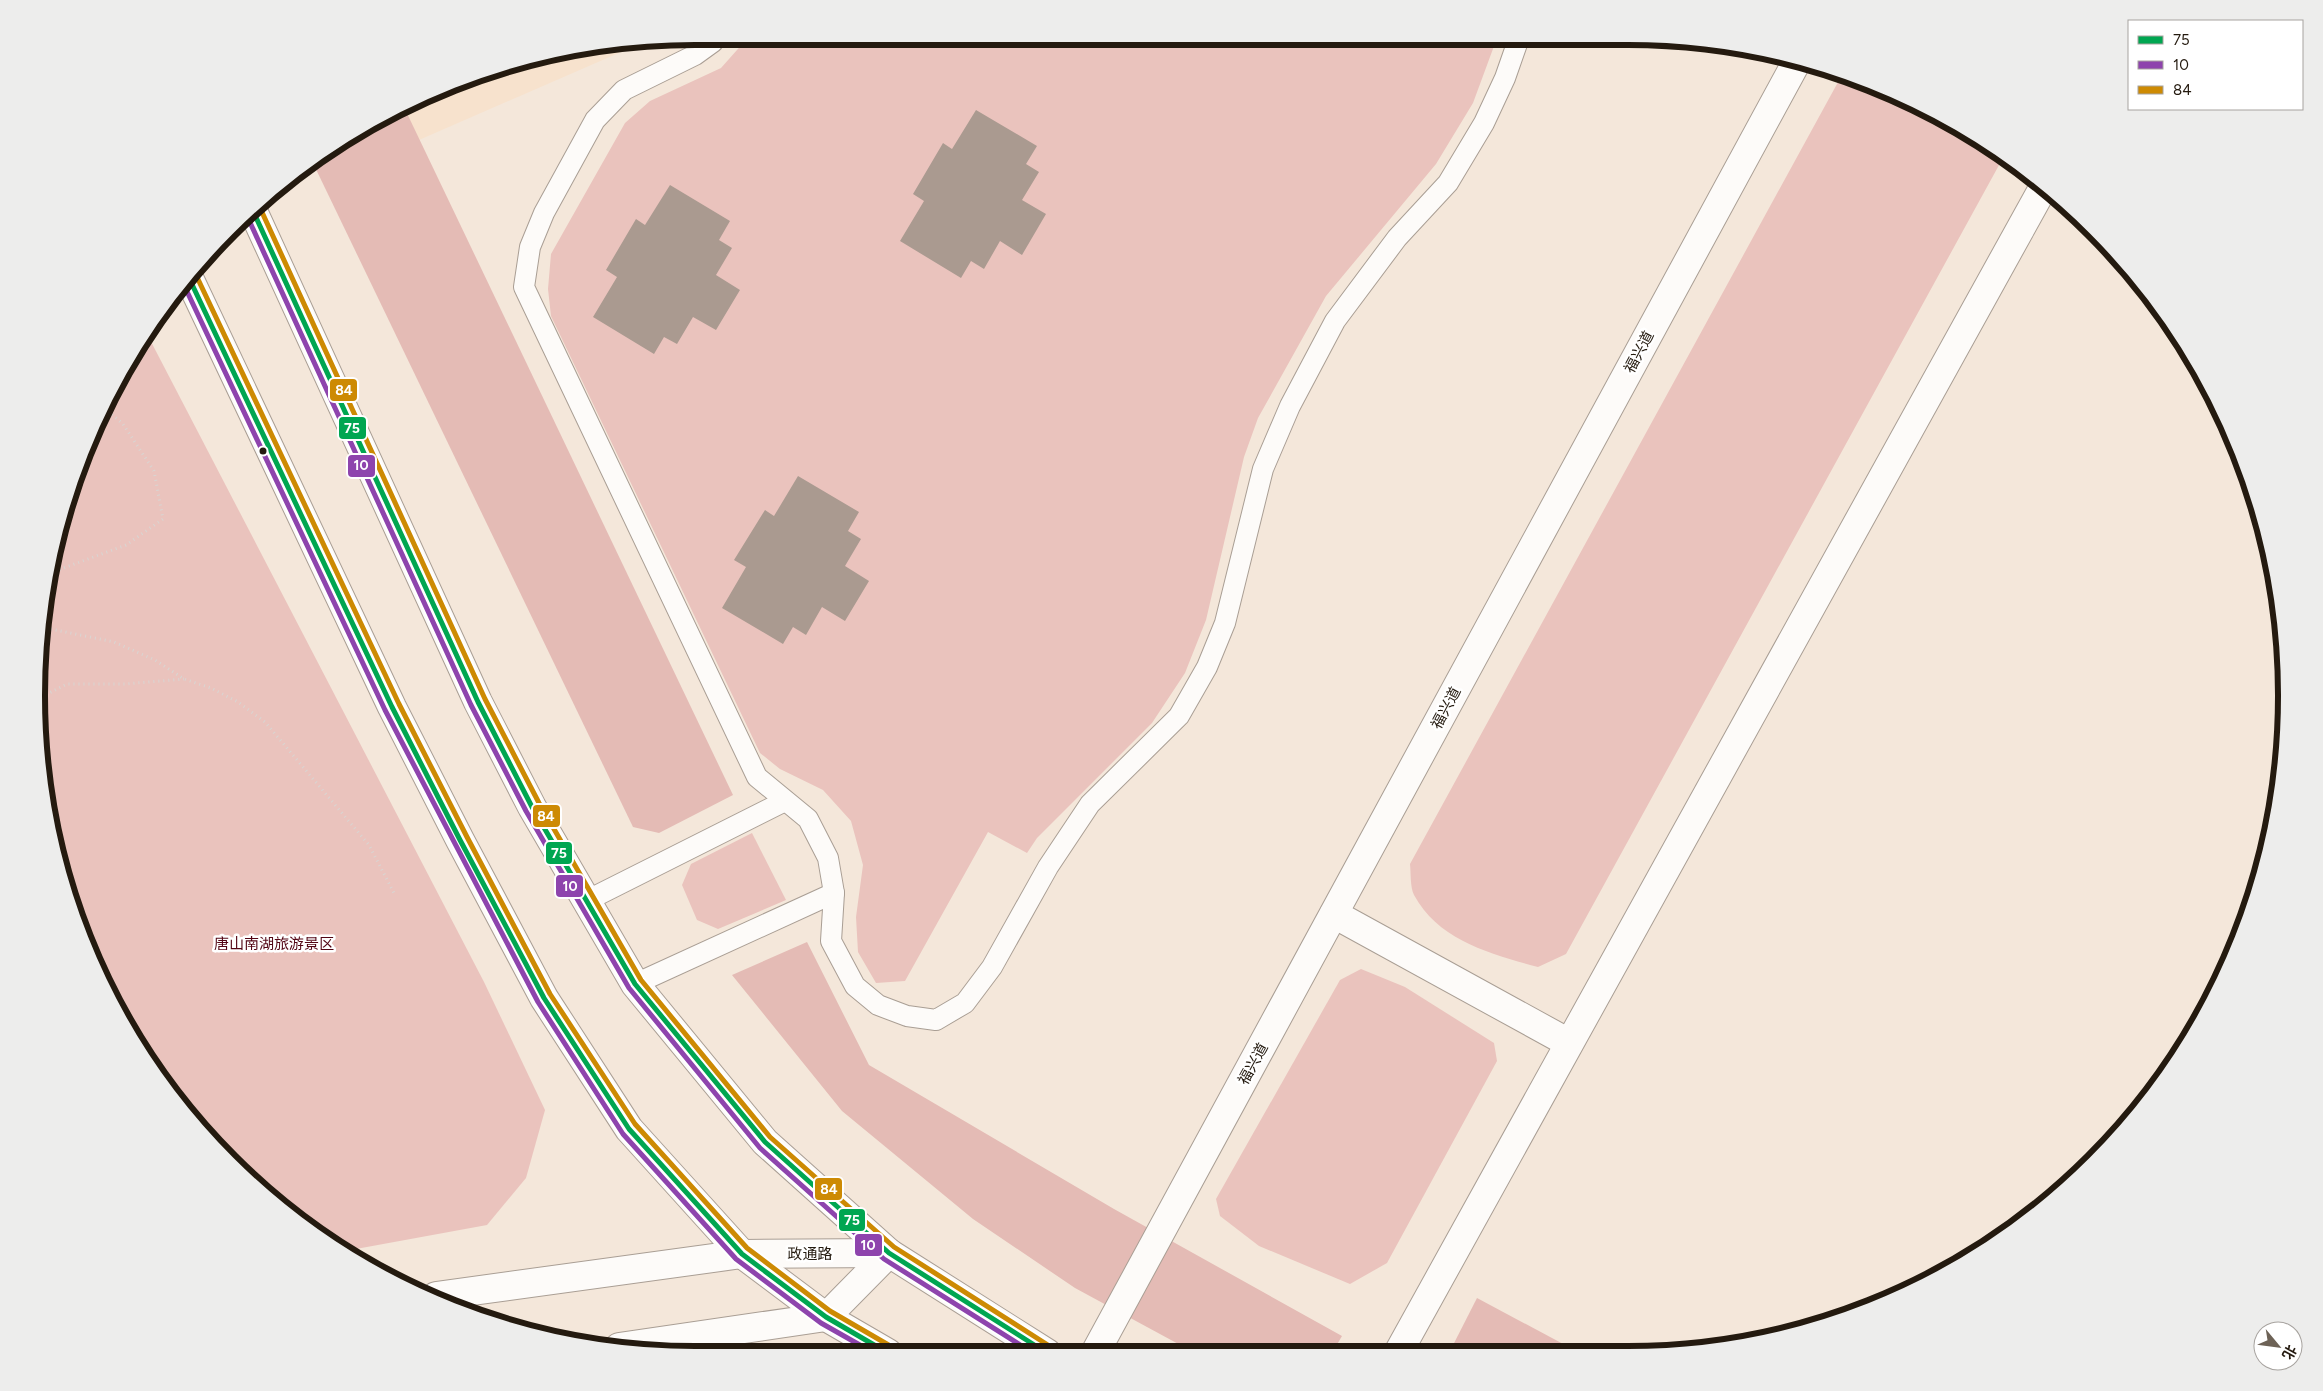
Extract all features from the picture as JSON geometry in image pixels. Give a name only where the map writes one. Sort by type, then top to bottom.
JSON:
[{"type":"main road","name":"福兴道","points":[[1099,1346],[1794,67]]},
{"type":"main road","points":[[1402,1346],[2040,193]]},
{"type":"main road","points":[[256,217],[478,702],[532,807],[635,984],[765,1142],[889,1253],[1036,1346]]},
{"type":"main road","points":[[192,284],[392,707],[544,998],[629,1129],[742,1254],[826,1317],[876,1346]]},
{"type":"main road","points":[[1334,914],[1569,1043]]},
{"type":"main road","points":[[642,1344],[826,1317],[889,1253]]},
{"type":"main road","name":"政通路","points":[[444,1295],[742,1254],[889,1253]]},
{"type":"lane","points":[[709,45],[695,55],[624,90],[595,120],[544,213],[530,247],[524,287],[756,777],[808,819],[828,858],[834,893],[831,941],[855,986],[878,1005],[907,1016],[936,1020],[965,1003],[992,967],[1048,867],[1090,804],[1179,716],[1207,667],[1225,624],[1264,468],[1290,406],[1336,321],[1397,238],[1448,183],[1484,123],[1505,78],[1517,45]]},
{"type":"lane","points":[[586,901],[785,801]]},
{"type":"lane","points":[[635,984],[834,893]]},
{"type":"path","points":[[57,570],[126,545],[164,519],[154,471],[123,424],[110,413]]},
{"type":"path","points":[[49,629],[114,642],[155,660],[184,679],[211,688],[238,702],[265,722],[369,845],[395,895]]},
{"type":"path","points":[[45,694],[67,684],[125,684],[184,679]]},
{"type":"shaded area","points":[[628,49],[419,140],[407,113],[447,95],[527,67],[569,57]]},
{"type":"shaded area","points":[[407,113],[733,795],[659,833],[633,827],[315,168],[370,132]]},
{"type":"shaded area","points":[[807,942],[869,1065],[1114,1209],[1342,1336],[1336,1346],[1182,1346],[1075,1288],[973,1219],[842,1111],[732,975]]},
{"type":"shaded area","points":[[1477,1298],[1567,1346],[1453,1346]]},
{"type":"green space","points":[[741,45],[1494,45],[1473,103],[1436,164],[1326,296],[1258,418],[1244,457],[1206,620],[1185,673],[1152,723],[1037,838],[1027,853],[988,832],[905,981],[876,983],[858,952],[856,917],[863,865],[851,821],[823,790],[780,769],[760,753],[551,316],[548,289],[551,254],[625,123],[650,101],[721,68]]},
{"type":"green space","points":[[1839,81],[1915,112],[1953,132],[2000,163],[1566,954],[1538,967],[1485,951],[1452,935],[1437,924],[1414,895],[1411,884],[1410,864]]},
{"type":"green space","name":"唐山南湖旅游景区","points":[[151,341],[484,982],[545,1110],[526,1178],[487,1225],[355,1249],[300,1212],[267,1185],[236,1155],[206,1124],[179,1091],[132,1021],[112,983],[80,905],[67,864],[57,822],[46,738],[46,653],[51,611],[57,569],[67,527],[80,486],[112,408],[132,370]]},
{"type":"green space","points":[[752,833],[786,900],[718,929],[697,920],[682,885],[691,864]]},
{"type":"green space","points":[[1361,969],[1405,987],[1494,1043],[1497,1061],[1387,1263],[1350,1284],[1259,1246],[1220,1216],[1216,1199],[1340,980]]},
{"type":"building","points":[[976,110],[1037,146],[1026,164],[1039,172],[1022,200],[1046,214],[1022,255],[1000,241],[984,269],[971,261],[961,278],[900,241],[924,201],[913,194],[943,143],[952,149]]},
{"type":"building","points":[[670,185],[730,221],[719,240],[732,248],[716,275],[740,290],[716,330],[693,317],[677,344],[664,337],[654,354],[593,317],[617,277],[606,270],[636,219],[645,225]]},
{"type":"building","points":[[798,476],[859,512],[848,531],[861,539],[845,566],[869,581],[845,621],[822,607],[806,635],[793,627],[783,644],[722,608],[746,567],[734,560],[765,510],[774,516]]},
{"type":"transit line","name":"84","points":[[262,211],[485,699],[539,803],[641,980],[770,1137],[894,1247],[1049,1346]]},
{"type":"transit line","name":"75","points":[[256,217],[478,702],[532,807],[635,984],[765,1142],[889,1253],[1036,1346]]},
{"type":"transit line","name":"10","points":[[250,222],[471,705],[526,811],[629,988],[760,1148],[884,1259],[1022,1346]]},
{"type":"transit line","name":"84","points":[[197,278],[399,704],[550,994],[635,1124],[747,1248],[830,1311],[890,1346]]},
{"type":"transit line","name":"75","points":[[192,284],[392,707],[544,998],[629,1129],[742,1254],[826,1317],[876,1346]]},
{"type":"transit line","name":"10","points":[[187,291],[385,710],[538,1002],[623,1134],[736,1259],[821,1323],[862,1346]]}]
